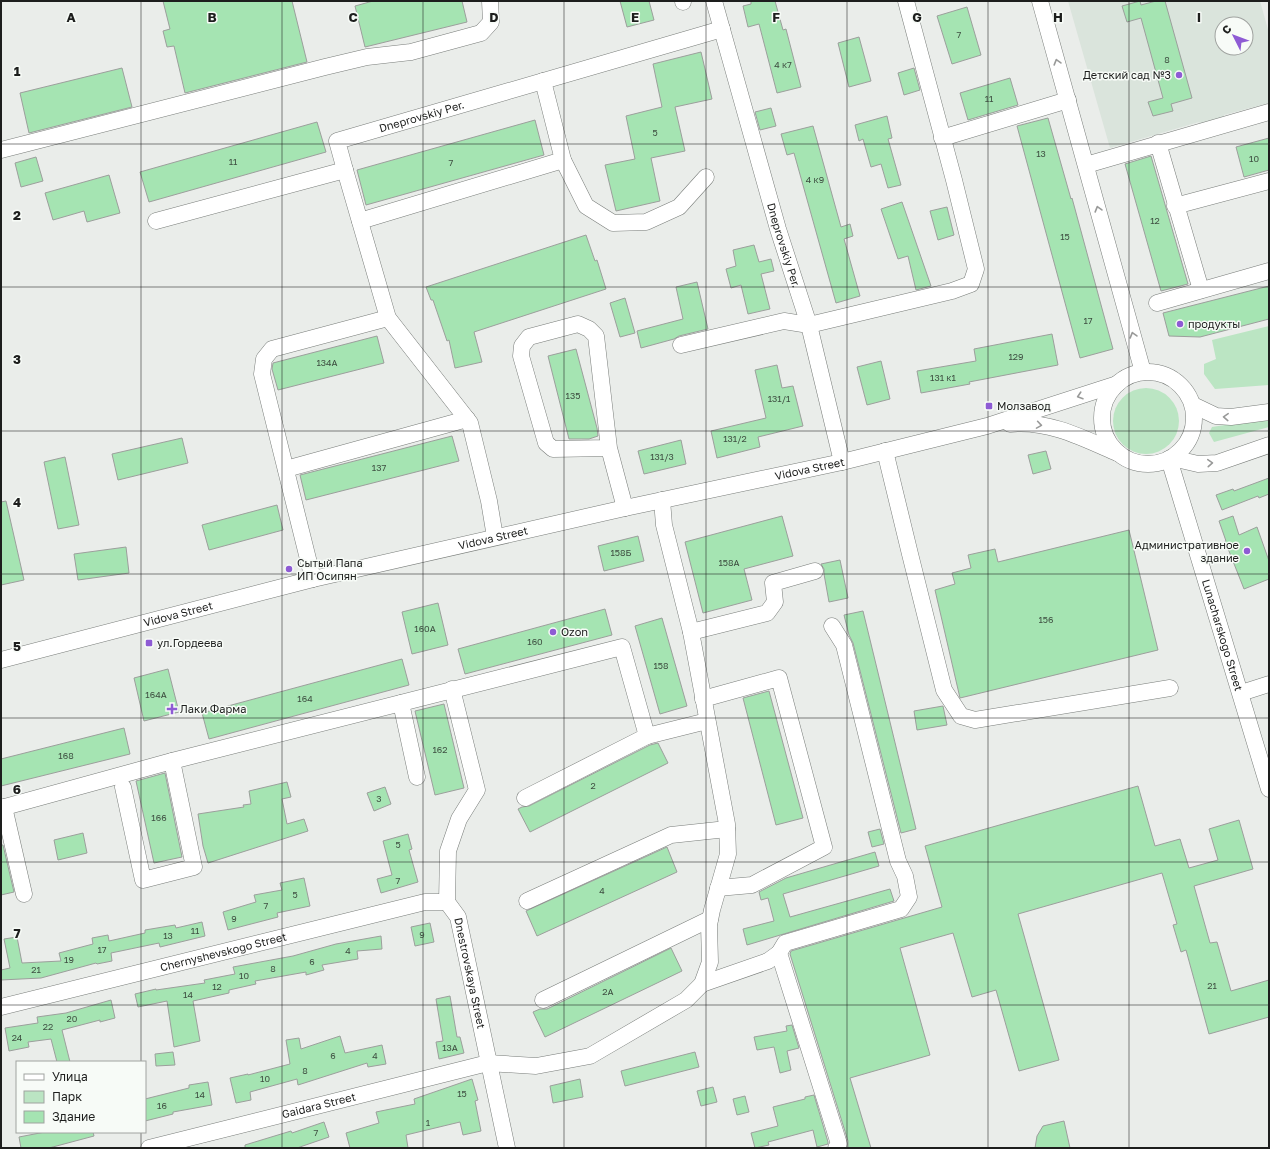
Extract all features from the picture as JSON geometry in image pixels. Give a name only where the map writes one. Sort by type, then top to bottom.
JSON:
[{"type":"street","points":[[1,150],[325,67],[367,57],[411,52],[481,33],[491,22],[490,1]]},
{"type":"street","name":"Dneprovskiy Per.","points":[[714,1],[778,229],[809,325],[842,462]]},
{"type":"street","points":[[681,345],[784,321],[809,325],[952,291],[971,284],[976,268],[906,1]]},
{"type":"street","points":[[1040,1],[1143,372]]},
{"type":"street","name":"Dneprovskiy Per.","points":[[344,170],[337,141],[722,29]]},
{"type":"street","points":[[543,81],[563,160],[586,206],[613,223],[646,222],[679,208],[706,177]]},
{"type":"street","points":[[942,138],[1068,100]]},
{"type":"street","points":[[1086,165],[1269,112]]},
{"type":"street","points":[[1158,143],[1175,206],[1201,290]]},
{"type":"street","points":[[360,221],[563,160]]},
{"type":"street","points":[[156,220],[344,170],[388,318],[470,423],[489,501],[495,537]]},
{"type":"street","points":[[1175,206],[1269,181]]},
{"type":"street","points":[[1157,303],[1269,271]]},
{"type":"street","points":[[313,579],[262,374],[264,359],[272,349],[388,318]]},
{"type":"street","points":[[609,448],[553,449],[546,443],[521,356],[522,346],[529,337],[578,324],[589,329],[596,336],[609,448],[625,508]]},
{"type":"street","points":[[1143,372],[1154,372],[1167,376],[1178,383],[1187,393],[1193,405],[1195,420],[1192,435],[1184,448],[1170,458],[1158,463],[1145,464],[1132,461],[1077,435],[1053,427],[1024,423],[987,426],[1117,384],[1128,377],[1143,372]]},
{"type":"street","points":[[1117,384],[1109,395],[1104,407],[1102,420],[1105,433],[1111,445],[1120,455]]},
{"type":"street","points":[[1193,405],[1216,416],[1230,417],[1269,412]]},
{"type":"street","points":[[286,469],[467,419]]},
{"type":"street","name":"Vidova Street","points":[[1,660],[313,579],[625,508],[842,462],[987,426]]},
{"type":"street","points":[[1170,458],[1198,464],[1217,463],[1269,445]]},
{"type":"street","points":[[885,451],[944,690],[961,716],[975,720],[1170,688]]},
{"type":"street","name":"Lunacharskogo Street","points":[[1170,458],[1269,789]]},
{"type":"street","points":[[662,500],[664,525],[691,632],[727,829],[728,854],[710,919],[710,962],[702,984]]},
{"type":"street","points":[[691,632],[767,613],[775,602],[773,583],[815,571]]},
{"type":"street","points":[[702,984],[768,961],[779,953],[785,943],[901,909],[909,897],[905,876],[898,861],[844,645],[832,626]]},
{"type":"street","points":[[24,894],[2,808],[172,761],[622,647],[647,736]]},
{"type":"street","points":[[703,699],[779,678],[824,847],[752,885],[718,888]]},
{"type":"street","points":[[1241,693],[1269,684]]},
{"type":"street","points":[[447,902],[448,850],[459,819],[477,790],[452,690]]},
{"type":"street","points":[[401,703],[417,777]]},
{"type":"street","points":[[525,798],[647,736],[707,721]]},
{"type":"street","points":[[123,787],[143,880],[194,867],[172,761]]},
{"type":"street","points":[[527,901],[671,835],[727,829]]},
{"type":"street","name":"Chernyshevskogo Street","points":[[1,1007],[425,902],[447,902]]},
{"type":"street","name":"Dnestrovskaya Street","points":[[447,902],[458,917],[507,1148]]},
{"type":"street","points":[[543,1000],[710,919]]},
{"type":"street","points":[[779,953],[837,1146]]},
{"type":"street","name":"Gaidara Street","points":[[149,1148],[488,1063],[536,1066],[590,1056],[686,1000],[702,984]]},
{"type":"shaded area","name":"Детский сад №3","points":[[1068,1],[1260,1],[1269,33],[1269,103],[1224,115],[1224,121],[1202,127],[1199,122],[1110,148]]},
{"type":"green space","points":[[1269,326],[1269,385],[1215,389],[1204,374],[1204,364],[1216,359],[1212,340]]},
{"type":"green space","points":[[1146,388],[1159,391],[1169,398],[1176,408],[1179,421],[1176,434],[1169,444],[1159,451],[1146,454],[1133,451],[1123,444],[1116,434],[1113,421],[1116,408],[1123,398],[1133,391]]},
{"type":"green space","points":[[1269,418],[1269,427],[1214,442],[1209,433],[1212,427]]},
{"type":"building","points":[[163,1],[292,1],[307,62],[185,93],[174,46],[167,47],[163,31],[170,29]]},
{"type":"building","points":[[373,1],[462,1],[467,22],[365,47],[355,6]]},
{"type":"building","points":[[620,1],[649,1],[654,20],[627,27]]},
{"type":"building","points":[[751,1],[775,1],[783,30],[786,29],[801,87],[777,93],[759,24],[748,27],[743,6],[751,4]]},
{"type":"building","points":[[1140,1],[1141,5],[1156,1],[1165,1],[1192,98],[1171,104],[1173,111],[1153,116],[1148,102],[1163,98],[1141,18],[1127,22],[1122,6]]},
{"type":"building","points":[[967,7],[981,55],[952,64],[937,16]]},
{"type":"building","points":[[859,37],[871,81],[849,87],[838,43]]},
{"type":"building","points":[[701,52],[712,99],[675,107],[685,151],[651,158],[660,201],[616,211],[605,165],[635,159],[626,116],[662,107],[653,64]]},
{"type":"building","points":[[122,68],[132,107],[29,133],[20,93]]},
{"type":"building","points":[[914,68],[920,90],[904,95],[898,73]]},
{"type":"building","points":[[1010,78],[1018,105],[968,120],[960,93]]},
{"type":"building","points":[[771,108],[776,126],[760,130],[755,112]]},
{"type":"building","points":[[887,116],[892,138],[888,139],[901,185],[888,188],[881,164],[871,167],[863,139],[859,141],[855,125]]},
{"type":"building","points":[[1048,118],[1071,199],[1072,198],[1113,349],[1080,358],[1017,126]]},
{"type":"building","points":[[535,120],[544,155],[366,205],[357,170]]},
{"type":"building","points":[[317,122],[326,152],[149,202],[140,172]]},
{"type":"building","points":[[813,126],[841,227],[850,224],[853,236],[844,239],[860,296],[836,303],[794,153],[787,155],[781,134]]},
{"type":"building","points":[[1269,138],[1269,170],[1244,177],[1236,147]]},
{"type":"building","points":[[1151,156],[1188,284],[1161,291],[1125,164]]},
{"type":"building","points":[[36,157],[43,181],[21,187],[15,163]]},
{"type":"building","points":[[109,175],[120,213],[87,222],[84,211],[53,220],[45,193]]},
{"type":"building","points":[[902,202],[931,286],[916,290],[908,256],[898,259],[881,209]]},
{"type":"building","points":[[947,207],[954,235],[938,240],[930,211]]},
{"type":"building","points":[[586,235],[595,261],[597,260],[606,289],[474,332],[482,362],[455,368],[449,340],[447,341],[433,300],[431,300],[426,287]]},
{"type":"building","points":[[754,245],[759,262],[771,259],[774,271],[761,274],[770,309],[748,314],[741,285],[731,288],[726,269],[736,266],[733,250]]},
{"type":"building","points":[[697,282],[708,329],[641,348],[637,331],[683,319],[676,287]]},
{"type":"building","points":[[1269,286],[1269,319],[1200,337],[1169,336],[1163,313]]},
{"type":"building","points":[[625,298],[635,333],[620,337],[610,303]]},
{"type":"building","points":[[1052,334],[1058,365],[921,393],[917,371],[976,361],[974,349]]},
{"type":"building","points":[[377,336],[384,363],[278,390],[272,369],[273,363]]},
{"type":"building","points":[[576,349],[597,428],[598,436],[589,439],[569,439],[548,356]]},
{"type":"building","points":[[881,361],[890,399],[867,405],[857,367]]},
{"type":"building","points":[[777,365],[782,388],[793,386],[803,426],[758,437],[760,447],[717,458],[711,431],[766,418],[755,370]]},
{"type":"building","points":[[452,436],[459,461],[306,500],[300,475]]},
{"type":"building","points":[[182,438],[188,463],[118,480],[112,454]]},
{"type":"building","points":[[681,440],[686,464],[644,474],[638,451]]},
{"type":"building","points":[[1046,451],[1051,469],[1033,474],[1028,455]]},
{"type":"building","points":[[65,457],[79,525],[58,529],[44,462]]},
{"type":"building","points":[[1269,478],[1269,494],[1259,498],[1258,496],[1222,510],[1216,495],[1233,489],[1234,491]]},
{"type":"building","points":[[6,501],[24,580],[1,585],[1,502]]},
{"type":"building","points":[[277,505],[283,530],[209,550],[202,525]]},
{"type":"building","points":[[782,516],[793,556],[744,569],[752,600],[703,613],[685,542]]},
{"type":"building","name":"Административное здание","points":[[1233,516],[1239,535],[1257,527],[1269,561],[1269,579],[1244,589],[1225,541],[1219,521]]},
{"type":"building","points":[[1129,530],[1158,650],[960,698],[935,590],[955,584],[952,573],[971,568],[968,555],[995,549],[998,562]]},
{"type":"building","points":[[638,536],[644,561],[604,571],[598,546]]},
{"type":"building","points":[[126,547],[129,573],[78,580],[74,554]]},
{"type":"building","points":[[840,560],[848,598],[829,602],[824,569],[821,564]]},
{"type":"building","points":[[438,603],[448,645],[412,654],[402,612]]},
{"type":"building","points":[[605,609],[612,635],[465,674],[458,649]]},
{"type":"building","points":[[863,611],[916,829],[901,833],[853,643],[849,635],[844,615]]},
{"type":"building","points":[[662,618],[687,706],[660,714],[635,626]]},
{"type":"building","points":[[402,659],[409,685],[209,739],[202,713]]},
{"type":"building","points":[[168,669],[179,712],[144,721],[134,678]]},
{"type":"building","points":[[769,691],[803,818],[776,825],[743,698]]},
{"type":"building","points":[[444,704],[464,788],[435,795],[415,711]]},
{"type":"building","points":[[943,706],[947,725],[917,730],[914,711]]},
{"type":"building","points":[[124,728],[130,754],[1,786],[1,759]]},
{"type":"building","points":[[658,743],[668,763],[530,832],[518,809],[529,806],[650,745]]},
{"type":"building","points":[[165,773],[182,857],[154,863],[136,781]]},
{"type":"building","points":[[287,782],[291,797],[282,799],[287,824],[304,819],[308,831],[208,863],[203,846],[198,814],[244,807],[243,805],[251,804],[249,791]]},
{"type":"building","points":[[1138,786],[1155,846],[1180,839],[1189,868],[1218,860],[1209,829],[1239,820],[1253,869],[1194,886],[1210,943],[1217,942],[1231,991],[1269,980],[1269,1017],[1209,1034],[1186,950],[1181,952],[1173,925],[1177,924],[1162,873],[1018,914],[1059,1060],[1019,1071],[996,990],[972,997],[953,933],[900,948],[930,1055],[850,1078],[871,1148],[848,1148],[848,1141],[790,954],[791,951],[942,907],[925,846]]},
{"type":"building","points":[[385,787],[391,804],[374,811],[367,793]]},
{"type":"building","points":[[880,829],[884,844],[872,847],[868,832]]},
{"type":"building","points":[[83,833],[87,853],[58,860],[54,840]]},
{"type":"building","points":[[408,834],[412,849],[409,850],[418,882],[381,893],[377,879],[392,875],[383,841]]},
{"type":"building","points":[[1,845],[3,845],[14,892],[1,895]]},
{"type":"building","points":[[667,847],[677,872],[537,936],[526,911]]},
{"type":"building","points":[[875,852],[879,866],[783,894],[790,917],[890,889],[894,901],[747,945],[743,929],[774,921],[768,898],[761,900],[759,892],[786,878]]},
{"type":"building","points":[[304,878],[310,906],[277,913],[278,917],[228,930],[223,912],[256,902],[254,895],[282,890],[280,883]]},
{"type":"building","points":[[202,922],[205,936],[160,947],[159,943],[111,953],[112,961],[96,963],[41,978],[1,980],[1,970],[10,968],[4,939],[17,937],[22,963],[61,961],[59,953],[93,944],[92,938],[108,935],[109,941],[145,933],[145,930],[175,925],[176,928]]},
{"type":"building","points":[[430,923],[434,942],[415,946],[411,927]]},
{"type":"building","points":[[381,936],[382,949],[357,951],[358,959],[322,965],[324,970],[306,975],[306,972],[255,981],[256,984],[229,990],[229,993],[193,1001],[200,1041],[174,1047],[167,1001],[138,1007],[135,994],[156,989],[205,983],[204,980],[235,974],[233,967],[293,956],[336,944]]},
{"type":"building","points":[[671,948],[682,971],[545,1037],[533,1012],[540,1009],[547,1009]]},
{"type":"building","points":[[450,996],[457,1037],[460,1037],[464,1053],[439,1059],[436,1042],[443,1041],[436,999]]},
{"type":"building","points":[[111,1000],[115,1018],[100,1022],[100,1020],[62,1030],[70,1061],[57,1061],[51,1039],[28,1042],[29,1047],[9,1051],[5,1028],[38,1023],[37,1017],[66,1013]]},
{"type":"building","points":[[792,1025],[799,1048],[787,1051],[791,1070],[780,1073],[774,1047],[757,1050],[754,1037],[787,1031],[786,1026]]},
{"type":"building","points":[[340,1036],[345,1053],[382,1045],[386,1064],[368,1067],[367,1063],[298,1085],[297,1079],[250,1092],[251,1100],[236,1103],[230,1078],[290,1064],[286,1040],[299,1038],[301,1049]]},
{"type":"building","points":[[173,1052],[175,1065],[156,1066],[155,1054]]},
{"type":"building","points":[[695,1052],[699,1067],[625,1086],[621,1071]]},
{"type":"building","points":[[472,1079],[478,1100],[475,1101],[481,1131],[463,1135],[460,1122],[406,1135],[408,1148],[350,1148],[346,1133],[379,1123],[376,1112],[415,1104],[414,1099]]},
{"type":"building","points":[[580,1079],[583,1097],[553,1103],[550,1086]]},
{"type":"building","points":[[208,1082],[212,1105],[173,1112],[173,1114],[146,1121],[146,1099],[189,1088],[189,1085]]},
{"type":"building","points":[[713,1087],[717,1102],[701,1106],[697,1091]]},
{"type":"building","points":[[814,1095],[828,1144],[817,1147],[813,1130],[768,1142],[769,1145],[755,1148],[751,1133],[778,1126],[773,1107],[805,1099],[805,1097]]},
{"type":"building","points":[[745,1096],[749,1112],[737,1115],[733,1099]]},
{"type":"building","points":[[1064,1121],[1070,1148],[1035,1148],[1037,1136],[1043,1126]]},
{"type":"building","points":[[324,1122],[329,1137],[297,1148],[245,1148],[245,1145],[291,1131],[292,1133]]},
{"type":"building","points":[[40,1133],[93,1133],[94,1136],[49,1148],[21,1148],[19,1137]]},
{"type":"place","name":"Детский сад №3","points":[[1179,75]]},
{"type":"place","name":"продукты","points":[[1180,324]]},
{"type":"place","name":"Молзавод","points":[[989,406]]},
{"type":"place","name":"Административное здание","points":[[1247,551]]},
{"type":"place","name":"Сытый Папа ИП Осипян","points":[[289,569]]},
{"type":"place","name":"Ozon","points":[[553,632]]},
{"type":"place","name":"ул.Гордеева","points":[[149,643]]},
{"type":"place","name":"Лаки Фарма","points":[[172,709]]}]
